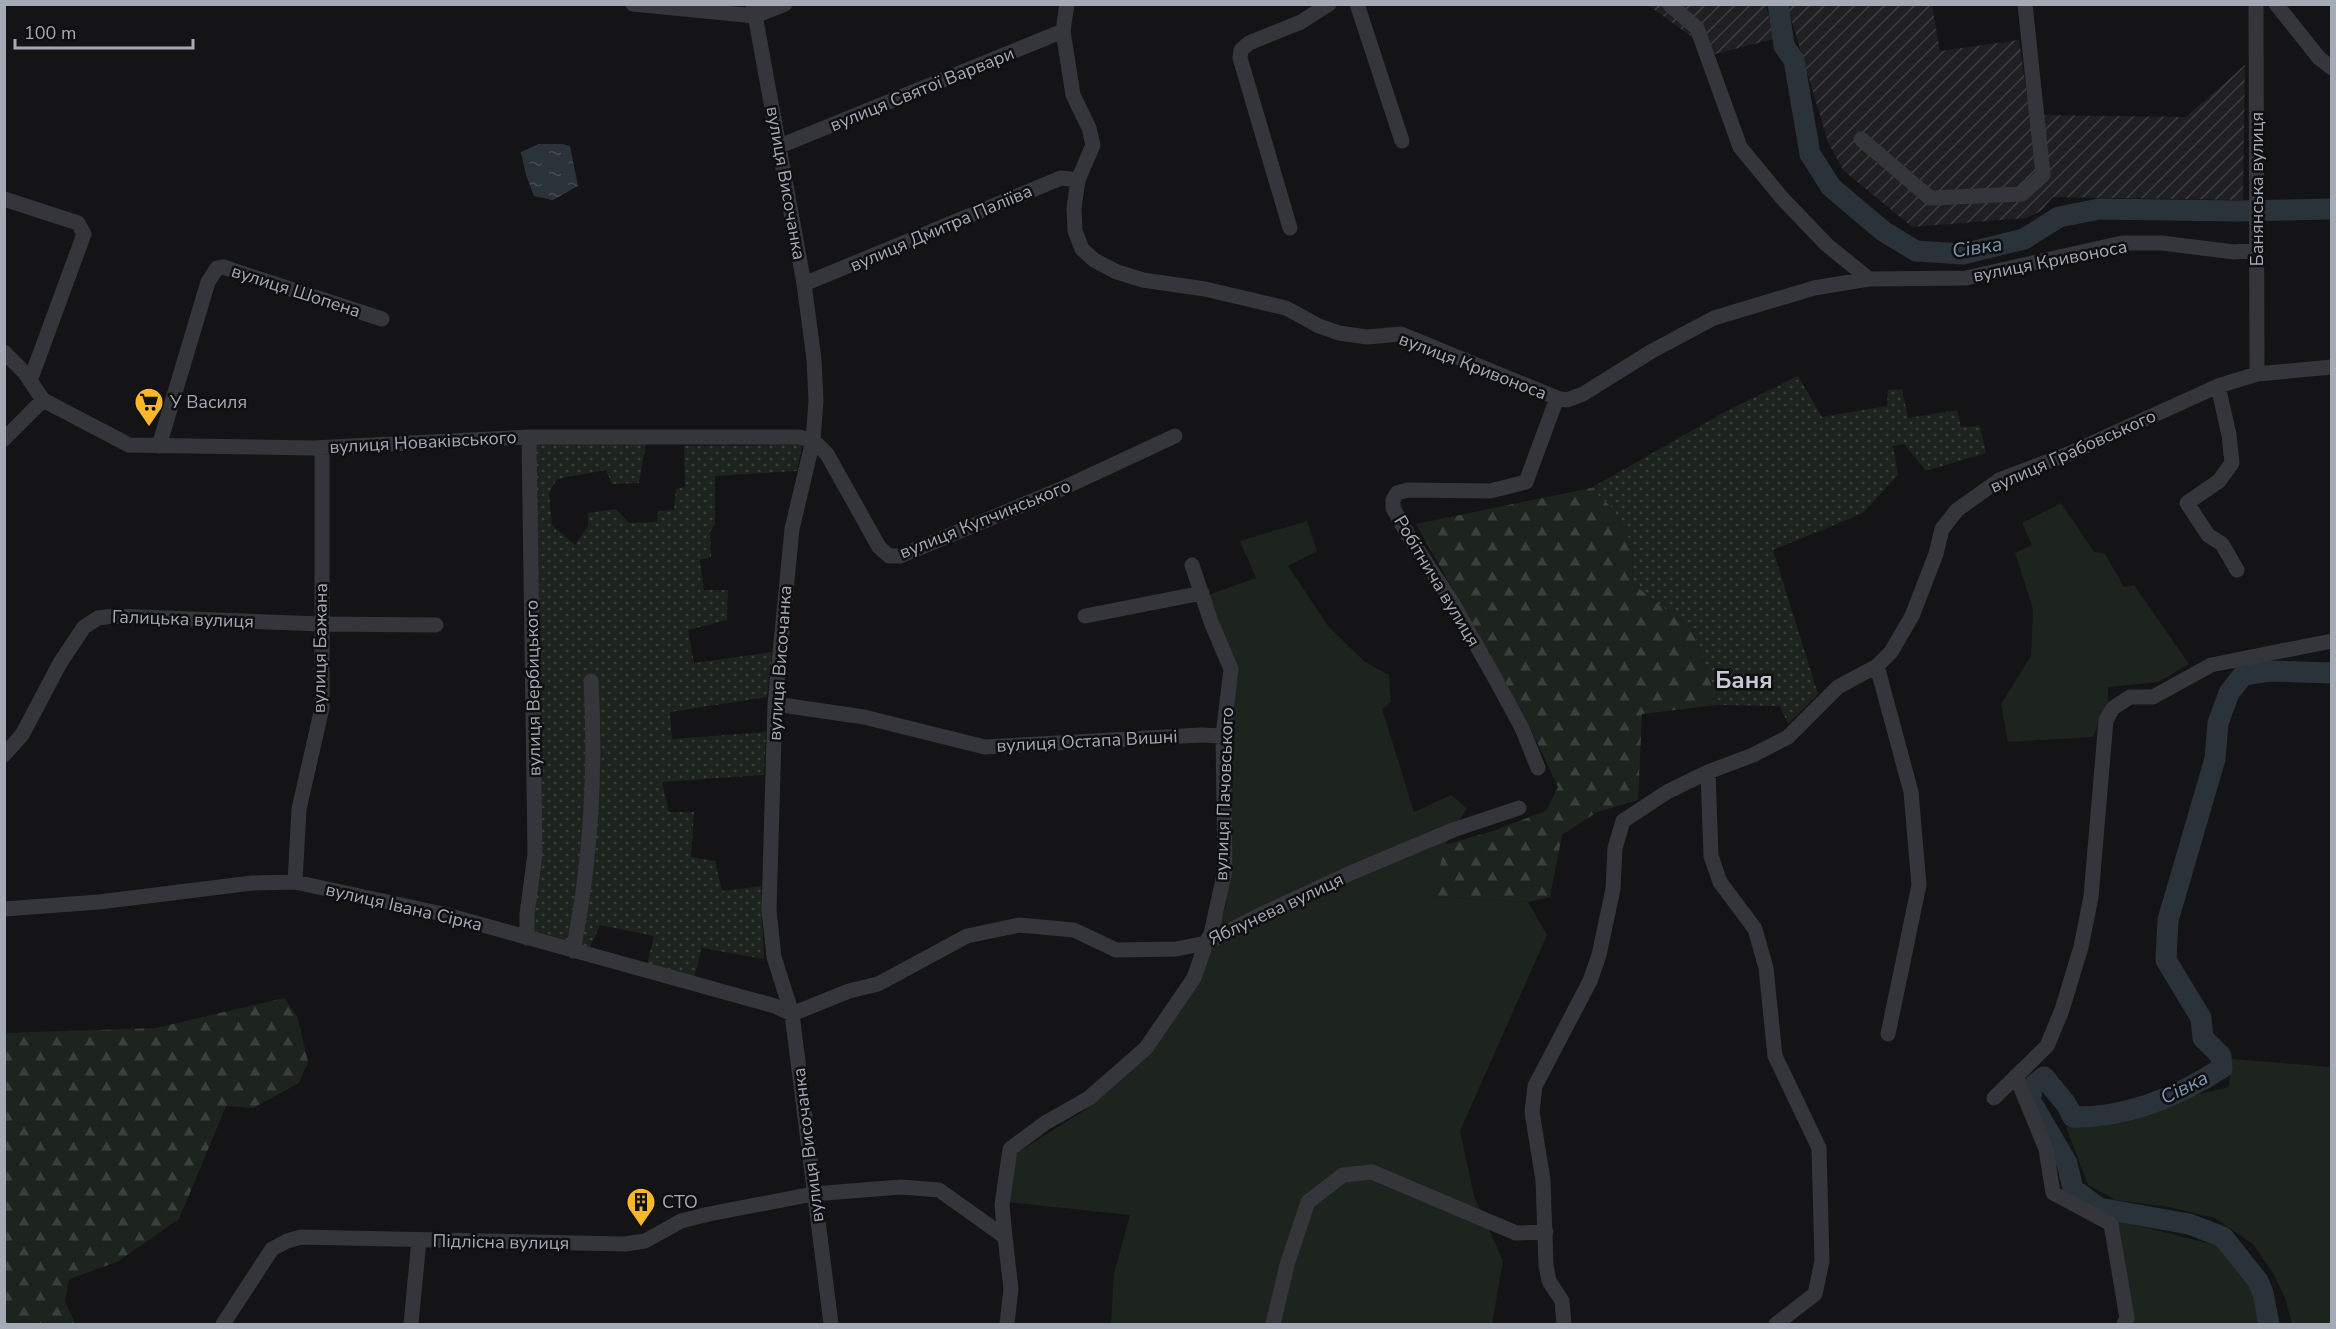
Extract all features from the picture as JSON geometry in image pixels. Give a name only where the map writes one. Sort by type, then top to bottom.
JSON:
[{"type":"street","points":[[633,4],[754,10],[784,4]]},
{"type":"street","name":"вулиця Кривоноса","points":[[1066,4],[1064,31],[1073,95],[1089,129],[1093,145],[1078,180],[1074,208],[1075,231],[1082,249],[1094,260],[1117,272],[1143,280],[1205,289],[1286,308],[1319,326],[1339,333],[1367,337],[1401,334],[1557,398],[1567,400],[1583,394],[1652,351],[1714,318],[1814,288],[1869,279],[1966,278],[2122,243],[2162,243],[2234,252],[2257,250]]},
{"type":"street","points":[[1290,228],[1240,58],[1241,50],[1249,43],[1301,22],[1329,4]]},
{"type":"street","points":[[1357,4],[1402,141]]},
{"type":"street","points":[[1669,4],[1697,28],[1740,147],[1782,198],[1820,237],[1869,279]]},
{"type":"street","points":[[1861,140],[1930,198],[2022,194],[2043,175],[2025,4]]},
{"type":"street","name":"Банянська вулиця","points":[[2256,4],[2257,374]]},
{"type":"street","points":[[2276,4],[2319,58],[2331,68]]},
{"type":"street","name":"вулиця Височанка","points":[[754,10],[804,284],[814,359],[816,401],[813,440],[792,529],[775,704],[769,910],[774,957],[792,1014],[831,1324]]},
{"type":"street","name":"вулиця Святої Варвари","points":[[780,146],[1064,31]]},
{"type":"street","name":"вулиця Дмитра Паліїва","points":[[804,284],[1061,178],[1078,180]]},
{"type":"street","points":[[4,199],[78,223],[84,234],[30,381]]},
{"type":"street","name":"вулиця Шопена","points":[[159,446],[208,282],[217,268],[223,267],[382,319]]},
{"type":"street","points":[[4,352],[30,381],[43,400],[4,439]]},
{"type":"street","name":"вулиця Грабовського","points":[[1564,1324],[1562,1301],[1549,1281],[1546,1265],[1543,1180],[1532,1112],[1535,1086],[1590,981],[1599,955],[1613,889],[1615,848],[1623,821],[1667,792],[1708,771],[1753,754],[1788,737],[1838,687],[1877,666],[1891,652],[1912,616],[1936,554],[1942,529],[1957,510],[1999,480],[2068,454],[2218,386],[2257,374],[2331,367]]},
{"type":"street","points":[[2218,386],[2229,435],[2232,463],[2219,481],[2187,503],[2208,535],[2222,544],[2237,570]]},
{"type":"street","name":"Робітнича вулиця","points":[[1538,768],[1522,728],[1452,602],[1408,535],[1393,508],[1393,500],[1398,494],[1408,490],[1490,491],[1526,482],[1557,398]]},
{"type":"street","name":"вулиця Новаківського","points":[[43,400],[129,445],[321,447],[529,437],[799,437],[813,440]]},
{"type":"street","name":"вулиця Купчинського","points":[[813,440],[827,454],[879,547],[889,556],[900,556],[1061,489],[1175,436]]},
{"type":"street","name":"вулиця Вербицького","points":[[527,938],[527,914],[535,854],[529,437]]},
{"type":"street","name":"вулиця Бажана","points":[[296,882],[298,809],[322,708],[321,447]]},
{"type":"street","name":"вулиця Пачовського","points":[[1007,1324],[1011,1289],[1002,1205],[1010,1149],[1045,1123],[1089,1098],[1146,1048],[1194,978],[1211,934],[1226,870],[1223,736],[1231,669],[1192,565]]},
{"type":"street","points":[[1085,616],[1202,593]]},
{"type":"street","name":"Галицька вулиця","points":[[4,755],[22,735],[60,663],[84,627],[98,618],[114,616],[322,624],[436,625]]},
{"type":"street","points":[[1994,1098],[2047,1046],[2062,1010],[2081,947],[2091,897],[2106,720],[2113,708],[2130,697],[2153,697],[2193,672],[2211,665],[2331,641]]},
{"type":"street","points":[[1877,666],[1911,792],[1919,885],[1888,1034]]},
{"type":"street","points":[[573,951],[584,887],[592,818],[594,750],[591,681]]},
{"type":"street","name":"вулиця Остапа Вишні","points":[[775,704],[864,717],[985,747],[1201,735],[1223,736]]},
{"type":"street","points":[[1708,771],[1711,856],[1720,882],[1755,928],[1766,968],[1775,1056],[1819,1148],[1822,1261],[1815,1294],[1776,1324]]},
{"type":"street","name":"Яблунева вулиця","points":[[792,1014],[849,991],[878,984],[967,936],[1019,925],[1074,930],[1116,950],[1176,949],[1206,943],[1260,915],[1363,868],[1453,830],[1520,808]]},
{"type":"street","name":"вулиця Івана Сірка","points":[[4,909],[99,902],[252,883],[296,882],[443,914],[775,1006],[792,1014]]},
{"type":"street","points":[[2016,1076],[2046,1149],[2053,1193],[2111,1224],[2127,1318],[2124,1324]]},
{"type":"street","points":[[1273,1324],[1287,1265],[1308,1202],[1343,1175],[1372,1172],[1516,1233],[1546,1232]]},
{"type":"street","points":[[813,1194],[901,1187],[939,1190],[1005,1237]]},
{"type":"street","name":"Підлісна вулиця","points":[[229,1322],[272,1249],[301,1237],[625,1244],[645,1241],[681,1221],[813,1194]]},
{"type":"street","points":[[411,1324],[419,1240]]},
{"type":"shaded area","points":[[1648,5],[1766,5],[1774,39],[1715,54]]},
{"type":"shaded area","points":[[1787,5],[1932,5],[1940,51],[2019,40],[2030,115],[2186,117],[2245,65],[2243,200],[2053,197],[2041,211],[2026,218],[1912,227],[1843,170],[1828,142]]},
{"type":"green space","points":[[1798,376],[1822,417],[1887,406],[1888,390],[1902,389],[1908,418],[1957,410],[1961,427],[1980,426],[1986,453],[1926,471],[1904,444],[1893,446],[1898,475],[1863,513],[1773,550],[1818,694],[1788,724],[1780,706],[1718,705],[1693,631],[1632,583],[1633,545],[1611,507],[1591,488],[1723,413]]},
{"type":"green space","points":[[523,442],[646,443],[639,483],[612,484],[606,470],[557,479],[549,493],[552,525],[575,545],[588,526],[588,513],[616,509],[629,523],[657,522],[658,511],[674,510],[676,489],[685,487],[684,446],[802,445],[797,471],[715,476],[715,524],[710,532],[711,557],[700,560],[704,590],[728,590],[727,620],[688,630],[694,663],[772,652],[767,697],[670,712],[672,739],[766,732],[764,775],[662,782],[669,812],[694,812],[691,857],[715,861],[722,891],[761,886],[764,959],[702,948],[694,977],[647,965],[654,936],[600,925],[589,949],[531,933]]},
{"type":"green space","points":[[1591,488],[1611,507],[1633,545],[1632,583],[1693,631],[1718,705],[1642,714],[1638,800],[1597,812],[1562,835],[1550,897],[1528,902],[1431,897],[1445,845],[1493,831],[1546,811],[1558,787],[1526,719],[1416,524]]},
{"type":"green space","points":[[2061,503],[2094,552],[2105,554],[2124,587],[2134,585],[2189,664],[2158,682],[2108,687],[2108,700],[2093,737],[2008,742],[2001,704],[2031,656],[2033,609],[2015,553],[2032,545],[2022,523]]},
{"type":"green space","points":[[1307,521],[1317,551],[1288,566],[1329,627],[1365,662],[1389,675],[1391,702],[1382,709],[1414,812],[1451,795],[1467,808],[1445,846],[1432,897],[1528,902],[1547,935],[1460,1131],[1474,1196],[1503,1261],[1492,1324],[1111,1324],[1114,1273],[1130,1215],[1006,1202],[1014,1155],[1088,1108],[1149,1051],[1210,951],[1226,905],[1230,744],[1236,667],[1208,595],[1256,578],[1240,541]]},
{"type":"green space","points":[[284,998],[297,1016],[308,1062],[299,1083],[253,1108],[226,1106],[179,1219],[117,1262],[69,1279],[65,1301],[75,1324],[5,1324],[5,1033],[156,1028]]},
{"type":"green space","points":[[2231,1059],[2331,1067],[2331,1324],[2292,1324],[2285,1298],[2273,1273],[2253,1244],[2215,1218],[2169,1207],[2116,1200],[2088,1185],[2066,1127],[2229,1087]]},
{"type":"green space","points":[[2116,1220],[2223,1247],[2257,1296],[2264,1324],[2133,1324]]},
{"type":"water","points":[[539,144],[570,146],[578,186],[553,200],[534,196],[526,175],[521,152]]},
{"type":"waterway","name":"Сівка","points":[[1778,4],[1784,46],[1794,60],[1810,154],[1831,187],[1883,231],[1916,251],[1963,254],[2024,239],[2059,217],[2099,209],[2237,211],[2332,209]]},
{"type":"waterway","name":"Сівка","points":[[2269,1324],[2263,1293],[2258,1281],[2223,1237],[2189,1224],[2099,1208],[2073,1189],[2067,1163],[2030,1100],[2033,1086],[2044,1077],[2066,1104],[2073,1117],[2113,1114],[2170,1097],[2222,1068],[2221,1056],[2203,1038],[2201,1018],[2166,960],[2168,920],[2215,759],[2218,723],[2229,693],[2243,675],[2270,671],[2332,673]]},
{"type":"place","name":"У Василя","points":[[149,428]]},
{"type":"place","name":"СТО","points":[[641,1228]]},
{"type":"district","name":"Баня","points":[[1744,680]]}]
